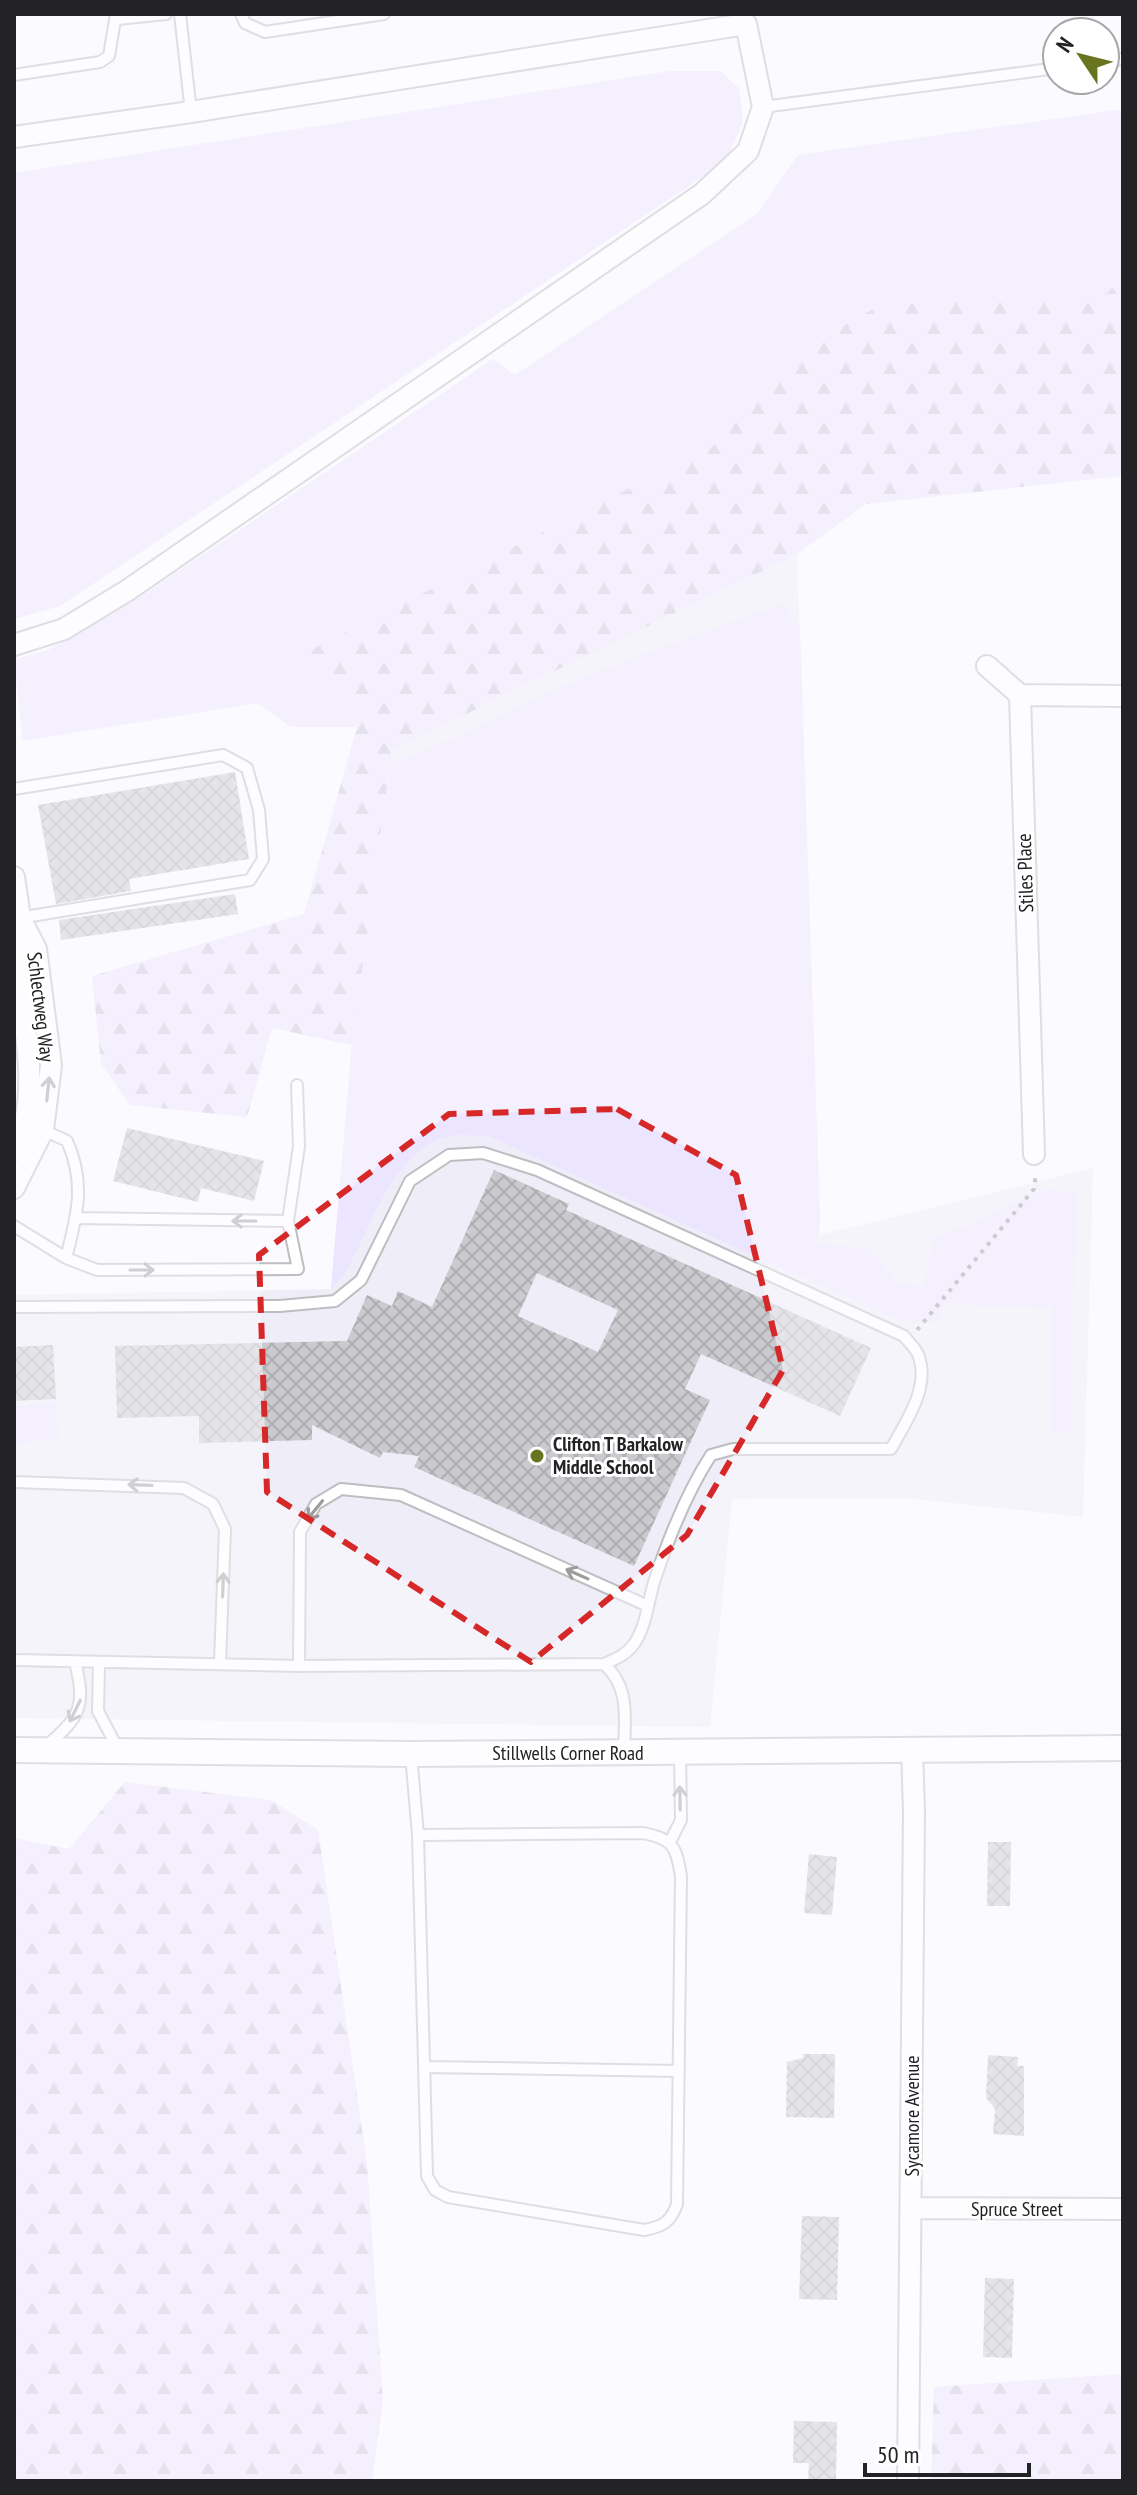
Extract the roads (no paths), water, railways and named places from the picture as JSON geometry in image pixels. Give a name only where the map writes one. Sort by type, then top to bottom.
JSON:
[{"type":"street","points":[[14,137],[191,112],[745,19],[763,107],[748,151],[702,194],[128,590],[64,629],[14,645]]},
{"type":"street","points":[[987,666],[1020,695],[1123,696]]},
{"type":"street","name":"Stiles Place","points":[[1020,695],[1034,1154]]},
{"type":"street","name":"Schlectweg Way","points":[[14,877],[16,952],[28,1036],[28,1094],[20,1139],[14,1150]]},
{"type":"street","name":"Schlectweg Way","points":[[14,1188],[43,1130],[51,1065],[36,949],[17,919]]},
{"type":"street","name":"Stillwells Corner Road","points":[[14,1750],[411,1754],[1123,1748]]},
{"type":"street","name":"Sycamore Avenue","points":[[908,2481],[912,1750]]},
{"type":"street","name":"Spruce Street","points":[[911,2208],[1123,2209]]},
{"type":"lane","points":[[14,75],[100,62],[109,56],[116,16],[166,14]]},
{"type":"lane","points":[[180,14],[191,112]]},
{"type":"lane","points":[[241,14],[245,23],[265,32],[384,14]]},
{"type":"lane","points":[[763,107],[1041,70]]},
{"type":"lane","points":[[14,789],[223,755],[247,768],[259,810],[263,859],[250,880],[17,919]]},
{"type":"lane","points":[[14,1226],[66,1258],[97,1270],[298,1269],[288,1221],[299,1146],[297,1085]]},
{"type":"lane","points":[[43,1130],[67,1141],[76,1159],[79,1210],[66,1258]]},
{"type":"lane","points":[[14,1307],[280,1306],[335,1301],[361,1280],[410,1181],[449,1155],[483,1153],[537,1170],[904,1336],[919,1354],[923,1372],[914,1408],[891,1449],[733,1449],[711,1455],[696,1478],[655,1579],[641,1630],[633,1646],[623,1656],[604,1664],[299,1666],[14,1660]]},
{"type":"lane","points":[[76,1218],[288,1221]]},
{"type":"lane","points":[[14,1482],[184,1488],[213,1504],[225,1529],[220,1663]]},
{"type":"lane","points":[[299,1666],[300,1532],[316,1504],[341,1489],[401,1495],[648,1606]]},
{"type":"lane","points":[[42,1750],[62,1733],[81,1702],[82,1688],[75,1662]]},
{"type":"lane","points":[[99,1662],[98,1711],[119,1751]]},
{"type":"lane","points":[[604,1664],[614,1673],[625,1703],[624,1753]]},
{"type":"lane","points":[[670,1842],[681,1820],[680,1752]]},
{"type":"lane","points":[[411,1754],[418,1835],[427,2176],[435,2190],[448,2197],[644,2230],[659,2228],[668,2221],[677,2204],[681,1876],[677,1851],[670,1842],[659,1836],[643,1833],[418,1835]]},
{"type":"lane","points":[[424,2067],[679,2071]]},
{"type":"place","name":"Clifton T Barkalow Middle School","points":[[537,1456]]}]
